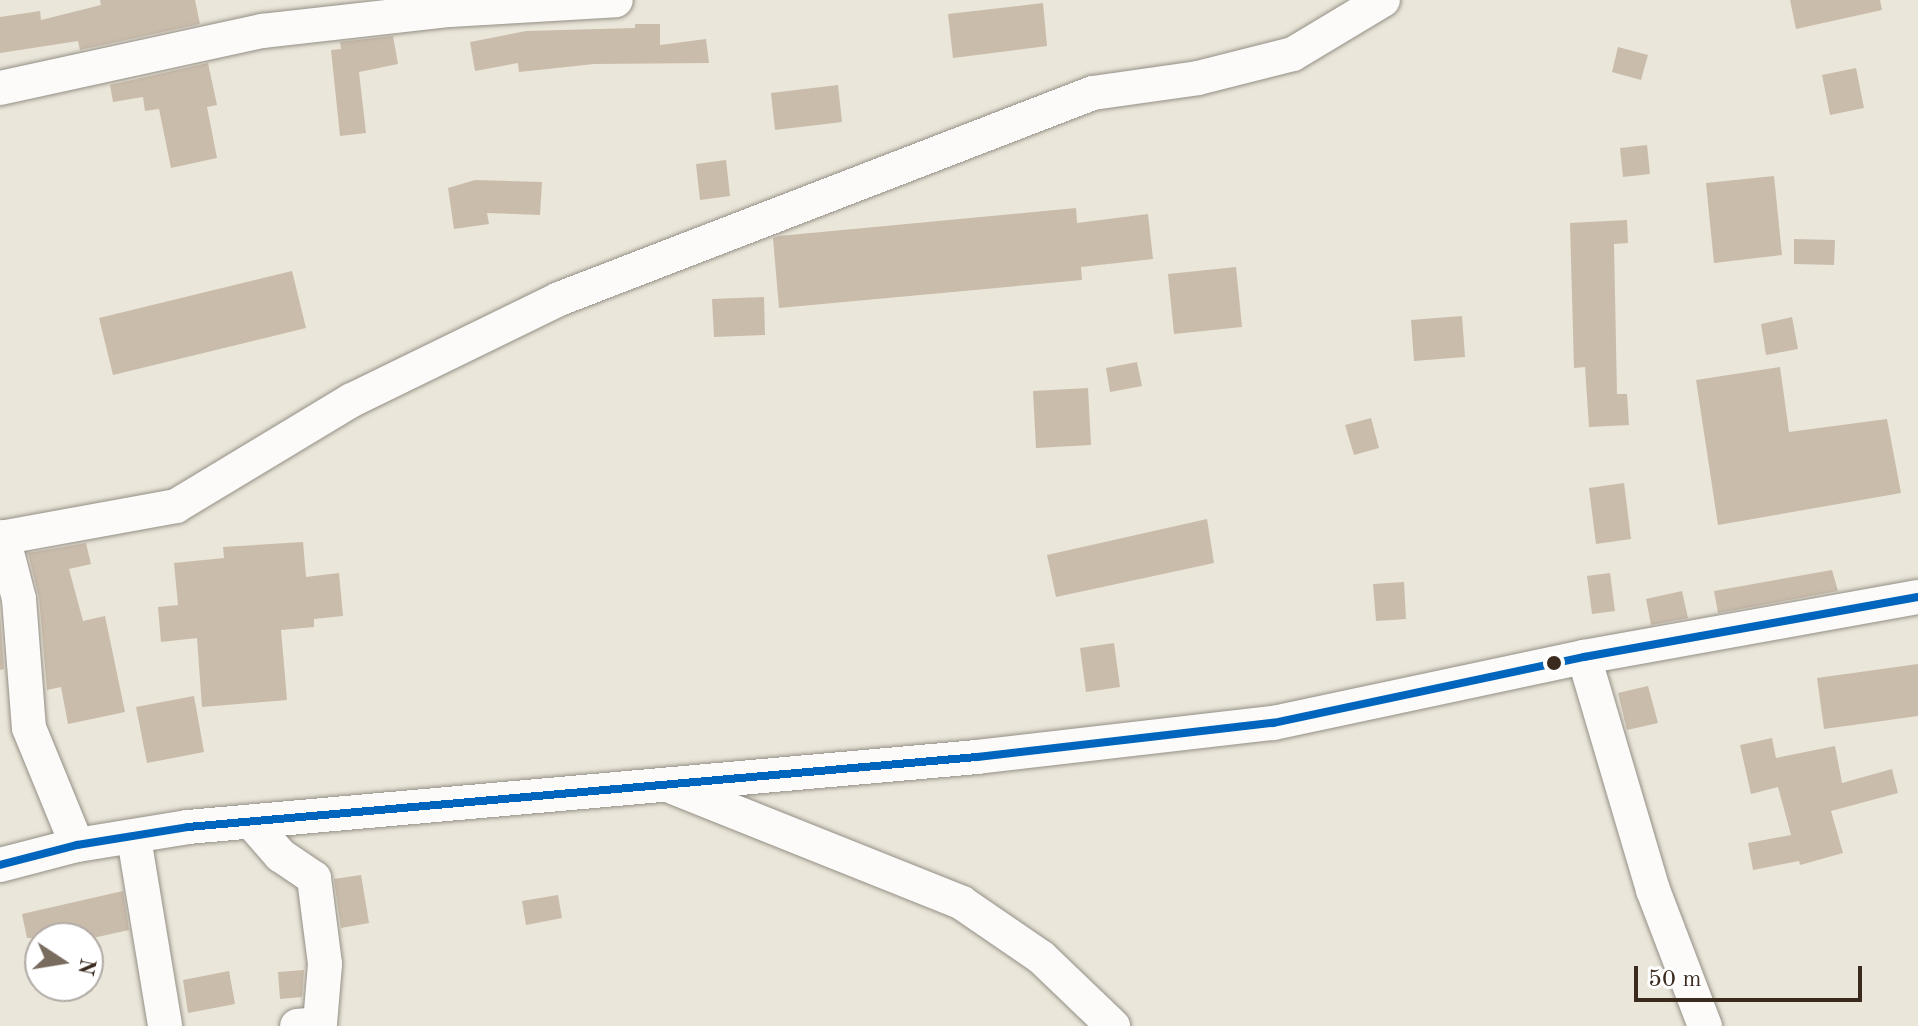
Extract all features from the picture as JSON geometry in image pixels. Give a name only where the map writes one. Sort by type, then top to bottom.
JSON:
[{"type":"street","points":[[0,88],[262,31],[450,10],[616,0]]},
{"type":"street","points":[[77,845],[29,728],[19,599],[2,538],[176,506],[352,400],[572,293],[1093,93],[1198,78],[1293,54],[1383,0]]},
{"type":"street","points":[[0,865],[77,845],[188,827],[254,825],[1273,723],[1584,657],[1918,597]]},
{"type":"street","points":[[1584,657],[1653,890],[1705,1026]]},
{"type":"street","points":[[667,785],[962,903],[1041,957],[1113,1026]]},
{"type":"street","points":[[254,825],[280,855],[314,878],[325,964],[320,1024],[297,1026]]},
{"type":"street","points":[[134,838],[165,1026]]},
{"type":"building","points":[[100,0],[195,0],[200,24],[80,50],[78,41],[0,53],[0,17],[40,11],[41,20],[101,5]]},
{"type":"building","points":[[1790,0],[1880,0],[1882,10],[1796,29]]},
{"type":"building","points":[[1043,3],[1047,46],[953,58],[948,14]]},
{"type":"building","points":[[635,24],[660,24],[660,45],[706,39],[709,63],[594,64],[519,72],[518,63],[475,71],[470,42],[526,31],[635,28]]},
{"type":"building","points":[[393,36],[398,64],[359,72],[366,133],[340,136],[331,50],[341,49],[340,42]]},
{"type":"building","points":[[1618,47],[1648,55],[1641,80],[1612,72]]},
{"type":"building","points":[[208,63],[217,105],[207,107],[217,158],[171,168],[159,109],[145,111],[143,97],[113,102],[110,85]]},
{"type":"building","points":[[1856,68],[1864,108],[1830,115],[1822,75]]},
{"type":"building","points":[[838,85],[842,122],[775,130],[771,93]]},
{"type":"building","points":[[1647,145],[1650,174],[1623,177],[1620,148]]},
{"type":"building","points":[[726,160],[730,196],[700,200],[696,164]]},
{"type":"building","points":[[1774,176],[1782,255],[1714,263],[1706,183]]},
{"type":"building","points":[[475,180],[542,182],[540,215],[487,213],[489,224],[454,229],[448,188]]},
{"type":"building","points":[[1076,208],[1077,223],[1148,214],[1153,259],[1081,267],[1082,280],[779,308],[773,238]]},
{"type":"building","points":[[1627,220],[1628,243],[1614,244],[1617,394],[1627,394],[1629,425],[1589,427],[1585,367],[1574,368],[1570,223]]},
{"type":"building","points":[[1794,239],[1835,240],[1834,265],[1794,264]]},
{"type":"building","points":[[1236,267],[1242,327],[1174,334],[1168,274]]},
{"type":"building","points":[[292,271],[306,328],[113,375],[99,318]]},
{"type":"building","points":[[764,297],[765,335],[714,337],[712,299]]},
{"type":"building","points":[[1462,316],[1465,357],[1414,361],[1411,320]]},
{"type":"building","points":[[1792,317],[1798,349],[1766,355],[1761,324]]},
{"type":"building","points":[[1137,362],[1142,386],[1110,392],[1106,368]]},
{"type":"building","points":[[1780,367],[1789,432],[1887,419],[1901,493],[1718,525],[1696,380]]},
{"type":"building","points":[[1088,388],[1091,445],[1036,448],[1033,391]]},
{"type":"building","points":[[1371,418],[1379,448],[1354,455],[1345,425]]},
{"type":"building","points":[[1624,483],[1631,539],[1596,544],[1589,488]]},
{"type":"building","points":[[1207,519],[1214,563],[1056,597],[1047,555]]},
{"type":"building","points":[[303,542],[306,577],[339,573],[343,616],[314,619],[314,627],[281,630],[287,700],[202,707],[197,638],[161,642],[158,607],[178,605],[174,563],[224,558],[223,547]]},
{"type":"building","points":[[86,543],[91,564],[69,569],[83,621],[105,616],[125,712],[68,724],[61,687],[47,690],[39,597],[28,553]]},
{"type":"building","points":[[1832,570],[1838,591],[1718,613],[1714,591]]},
{"type":"building","points":[[1610,573],[1615,611],[1592,614],[1587,576]]},
{"type":"building","points":[[1404,582],[1406,619],[1376,621],[1373,584]]},
{"type":"building","points":[[1682,591],[1688,618],[1651,625],[1646,599]]},
{"type":"building","points":[[0,613],[4,669],[0,670]]},
{"type":"building","points":[[1114,643],[1120,687],[1086,692],[1080,648]]},
{"type":"building","points":[[1918,664],[1918,716],[1824,729],[1817,678]]},
{"type":"building","points":[[1648,686],[1658,723],[1627,730],[1618,693]]},
{"type":"building","points":[[194,696],[204,752],[147,763],[136,707]]},
{"type":"building","points":[[1772,738],[1776,758],[1835,746],[1842,783],[1892,769],[1898,793],[1831,811],[1843,853],[1800,865],[1799,861],[1753,870],[1748,843],[1791,835],[1778,787],[1751,794],[1740,745]]},
{"type":"building","points":[[361,875],[369,923],[341,928],[334,879]]},
{"type":"building","points":[[123,891],[129,930],[104,936],[104,922],[24,924],[22,914]]},
{"type":"building","points":[[558,895],[562,918],[526,925],[522,901]]},
{"type":"building","points":[[304,970],[302,997],[280,999],[278,972]]},
{"type":"building","points":[[229,971],[235,1004],[188,1013],[183,980]]},
{"type":"transit line","points":[[0,865],[77,845],[188,827],[977,757],[1273,723],[1584,657],[1918,597]]}]
